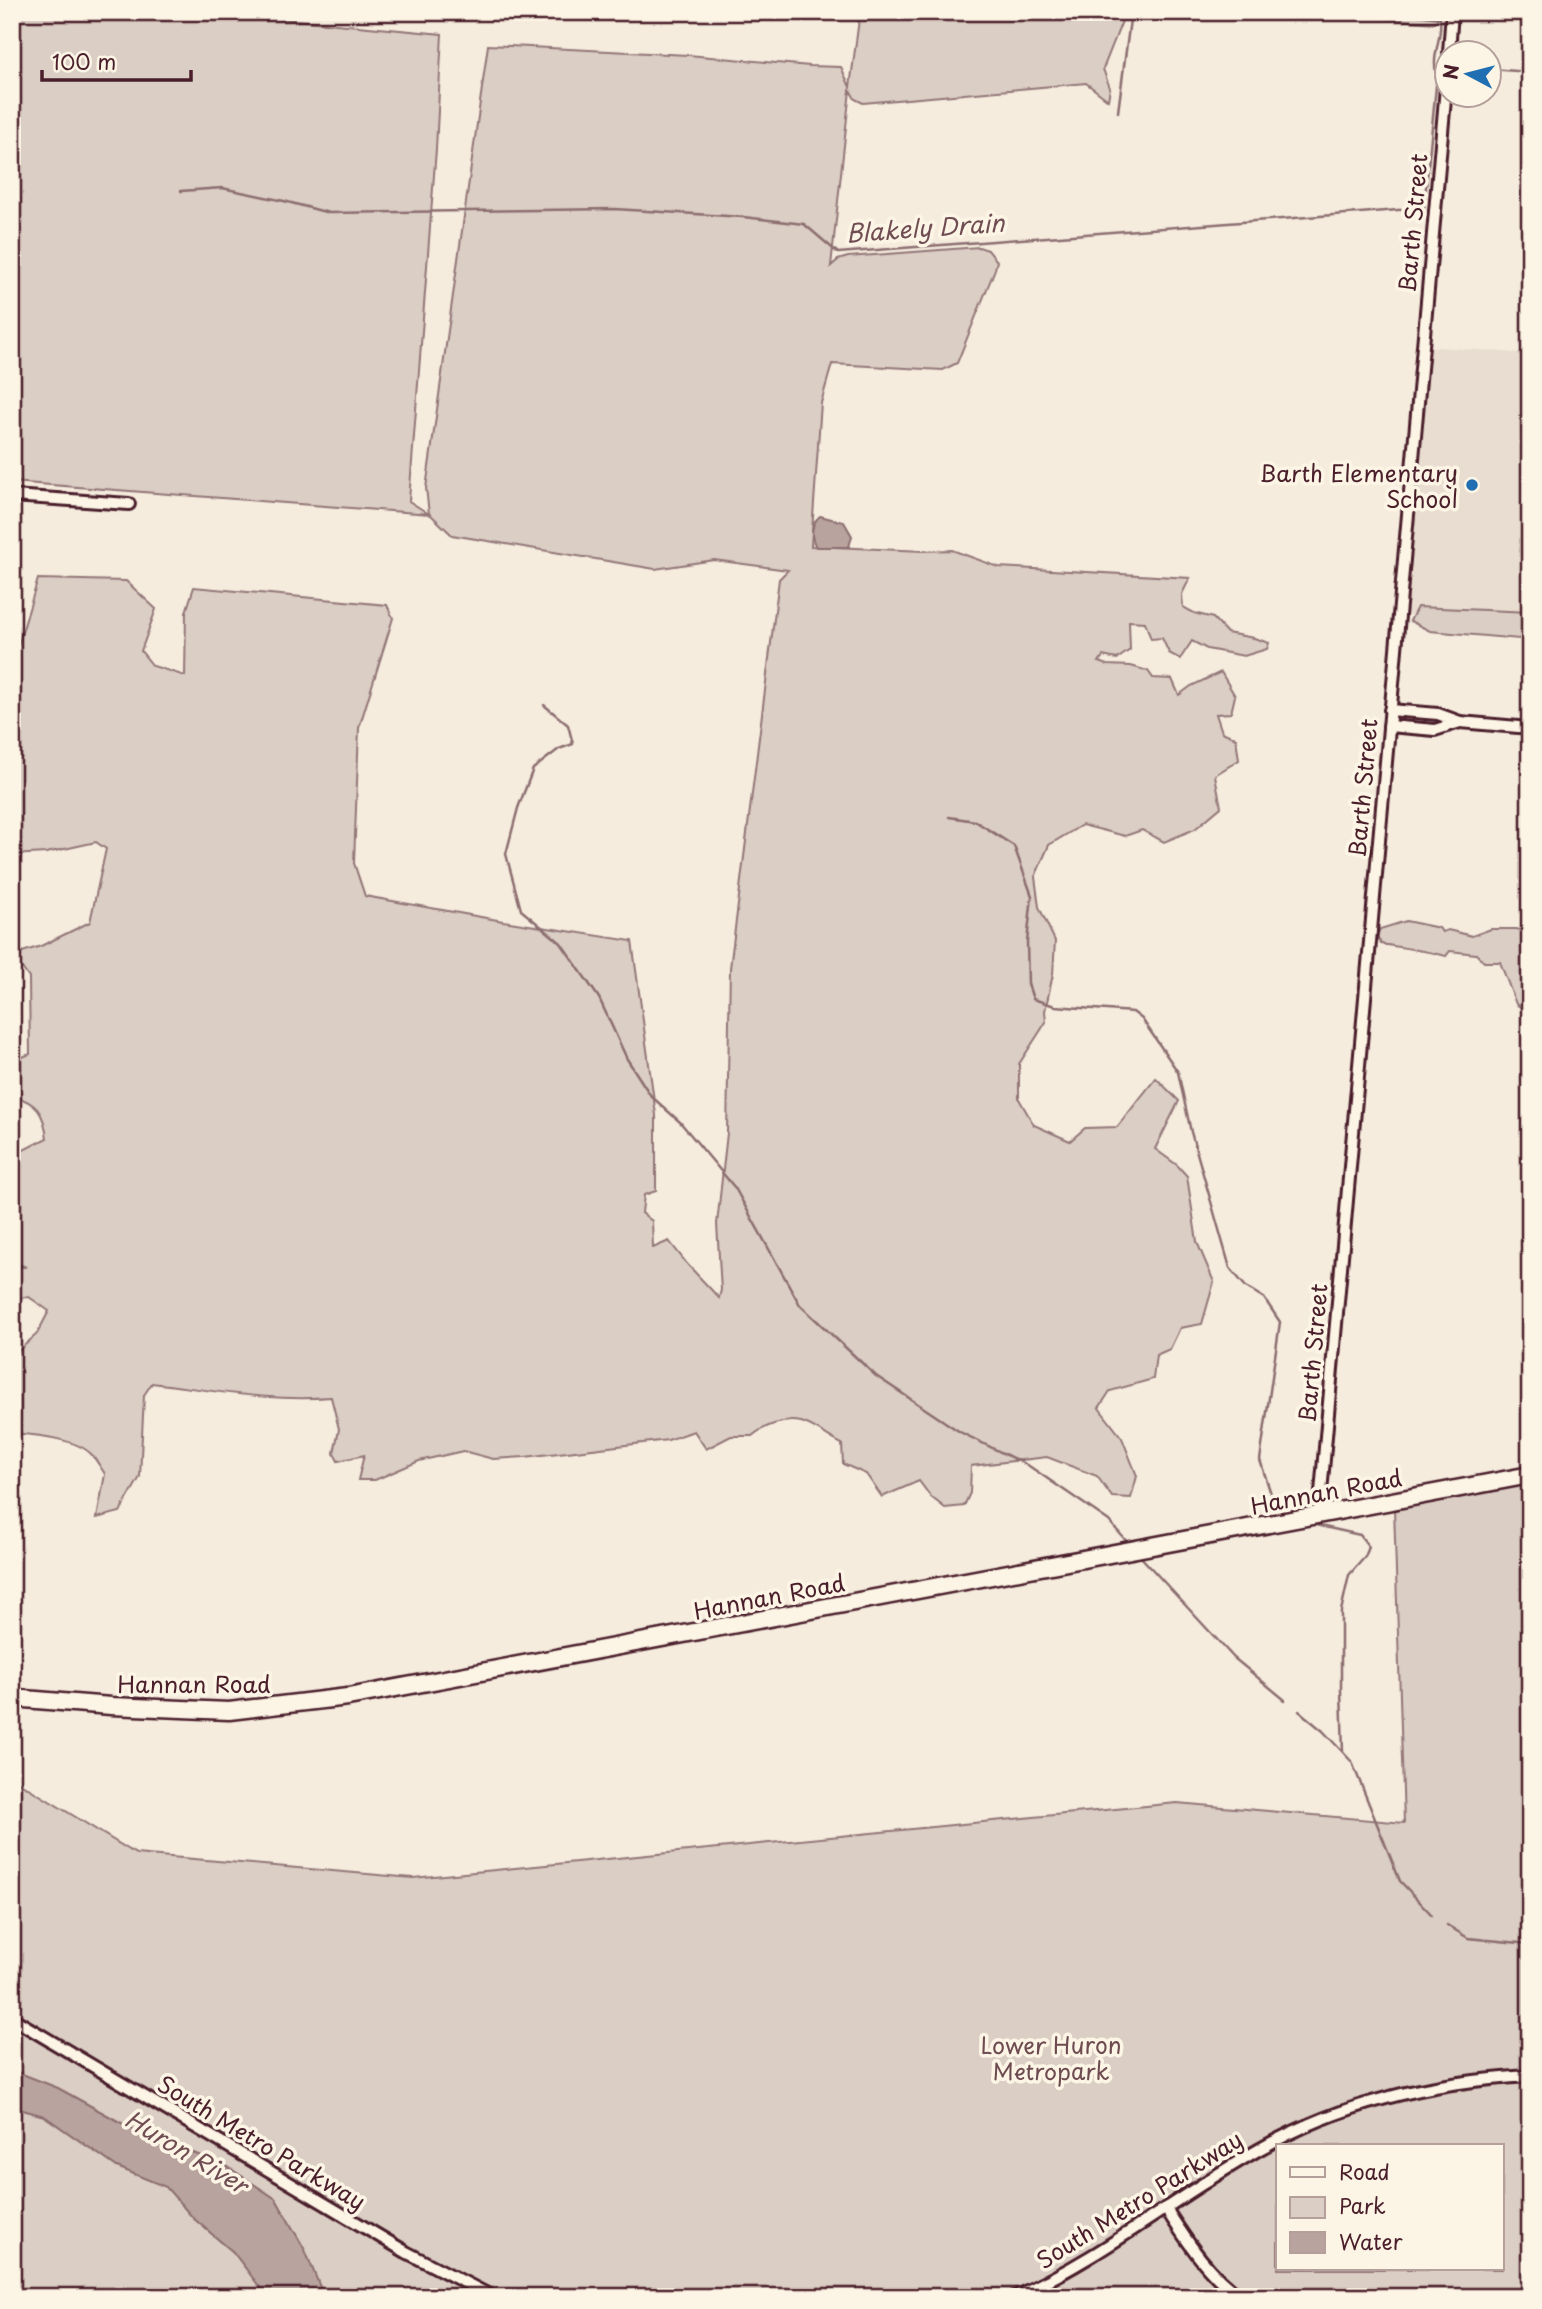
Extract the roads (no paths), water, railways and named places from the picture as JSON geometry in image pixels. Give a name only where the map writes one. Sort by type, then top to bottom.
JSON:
[{"type":"street","points":[[1449,38],[1452,12]]},
{"type":"street","name":"Barth Street","points":[[1320,1515],[1443,108]]},
{"type":"street","points":[[12,496],[129,504]]},
{"type":"street","points":[[1390,710],[1437,714],[1460,722],[1530,728]]},
{"type":"street","points":[[1389,726],[1435,730],[1460,722]]},
{"type":"street","name":"Hannan Road","points":[[12,1698],[192,1711],[250,1710],[307,1703],[678,1637],[1530,1475]]},
{"type":"street","name":"South Metro Parkway","points":[[12,2018],[407,2252],[493,2297]]},
{"type":"street","name":"South Metro Parkway","points":[[1014,2297],[1084,2261],[1288,2134],[1345,2110],[1439,2085],[1530,2076]]},
{"type":"street","points":[[1166,2209],[1206,2265],[1222,2283],[1241,2297]]},
{"type":"water","points":[[820,516],[844,522],[852,536],[849,547],[816,547],[812,530]]},
{"type":"water","name":"Huron River","points":[[12,2070],[58,2088],[138,2132],[225,2165],[276,2199],[305,2250],[324,2297],[265,2297],[233,2252],[193,2218],[166,2187],[117,2167],[44,2116],[12,2107]]},
{"type":"waterway","points":[[1118,112],[1131,12]]},
{"type":"waterway","name":"Blakely Drain","points":[[181,191],[222,188],[329,213],[615,209],[743,217],[804,224],[838,253],[1424,208],[1440,18],[1396,12]]},
{"type":"waterway","name":"Blakely Drain","points":[[1504,70],[1530,72]]},
{"type":"waterway","points":[[544,705],[568,725],[573,744],[559,749],[533,769],[518,808],[506,854],[521,910],[561,943],[599,998],[627,1059],[651,1096],[680,1122],[735,1188],[800,1305],[876,1376],[960,1432],[1029,1466],[1109,1521],[1129,1544]]},
{"type":"waterway","points":[[949,817],[975,821],[1014,846],[1032,896],[1027,942],[1028,984],[1033,999],[1055,1006],[1133,1012],[1142,1019],[1178,1072],[1191,1132],[1230,1268],[1246,1287],[1264,1298],[1280,1322],[1260,1460],[1272,1497],[1284,1515]]},
{"type":"waterway","points":[[1311,1524],[1360,1535],[1369,1547],[1365,1557],[1349,1575],[1341,1611],[1343,1752]]},
{"type":"waterway","points":[[1140,1556],[1234,1658],[1285,1700]]},
{"type":"waterway","points":[[1299,1711],[1323,1731],[1352,1762],[1400,1881],[1432,1915]]},
{"type":"waterway","points":[[1447,1925],[1468,1938],[1530,1944]]},
{"type":"place","name":"Barth Elementary School","points":[[1472,485]]},
{"type":"park label","name":"Lower Huron Metropark","points":[[1051,2057]]}]
